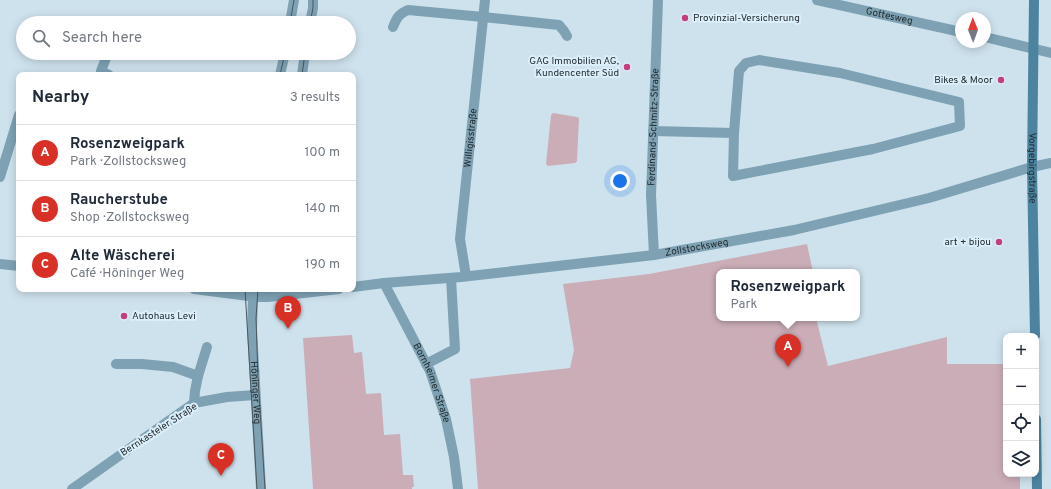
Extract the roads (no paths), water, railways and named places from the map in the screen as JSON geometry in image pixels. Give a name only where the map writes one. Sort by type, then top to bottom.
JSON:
[{"type":"main road","name":"Vorgebirgstraße","points":[[1034,0],[1032,167],[1035,333]]},
{"type":"main road","points":[[1036,441],[1037,489]]},
{"type":"street","points":[[291,16],[294,0]]},
{"type":"street","points":[[311,16],[313,0]]},
{"type":"street","name":"Willigisstraße","points":[[466,276],[460,239],[485,0]]},
{"type":"street","name":"Ferdinand-Schmitz-Straße","points":[[654,255],[651,194],[658,0]]},
{"type":"street","name":"Gottesweg","points":[[817,0],[955,31]]},
{"type":"street","points":[[394,27],[400,14],[408,10],[559,25],[567,36]]},
{"type":"street","points":[[991,38],[1051,53]]},
{"type":"street","points":[[103,72],[101,71],[105,60]]},
{"type":"street","points":[[281,72],[283,60]]},
{"type":"street","points":[[302,72],[304,60]]},
{"type":"street","points":[[759,60],[840,73],[959,102],[960,126],[873,149],[733,176],[734,133],[739,71],[746,63],[759,60]]},
{"type":"street","points":[[0,177],[16,125]]},
{"type":"street","points":[[654,131],[734,133]]},
{"type":"street","name":"Zollstocksweg","points":[[356,287],[451,278],[654,255],[794,230],[929,198],[1032,167],[1051,164]]},
{"type":"street","points":[[0,264],[16,266]]},
{"type":"street","points":[[426,364],[455,349],[451,278]]},
{"type":"street","name":"Bornheimer Straße","points":[[384,284],[430,371],[446,420],[454,457],[458,489]]},
{"type":"street","points":[[253,292],[268,298],[315,292]]},
{"type":"street","name":"Höninger Weg","points":[[253,292],[252,330],[261,489]]},
{"type":"street","points":[[194,404],[198,376],[206,347]]},
{"type":"street","points":[[116,364],[142,364],[173,367],[198,376]]},
{"type":"street","name":"Bernkasteler Straße","points":[[72,489],[194,404],[227,397],[255,395]]},
{"type":"tram line","points":[[291,16],[294,0]]},
{"type":"tram line","points":[[311,16],[313,0]]},
{"type":"tram line","points":[[281,72],[283,60]]},
{"type":"tram line","points":[[302,72],[304,60]]},
{"type":"tram line","points":[[245,292],[257,489]]},
{"type":"tram line","points":[[258,292],[256,318],[258,378],[265,489]]},
{"type":"place","name":"Provinzial-Versicherung","points":[[685,18]]},
{"type":"place","name":"GAG Immobilien AG, Kundencenter Süd","points":[[627,67]]},
{"type":"place","name":"Bikes & Moor","points":[[1001,80]]},
{"type":"place","name":"art + bijou","points":[[999,242]]},
{"type":"place","name":"Autohaus Levi","points":[[124,316]]},
{"type":"place","name":"Raucherstube","points":[[288,329]]},
{"type":"place","name":"Rosenzweigpark","points":[[788,367]]},
{"type":"place","name":"Alte Wäscherei","points":[[221,476]]}]
